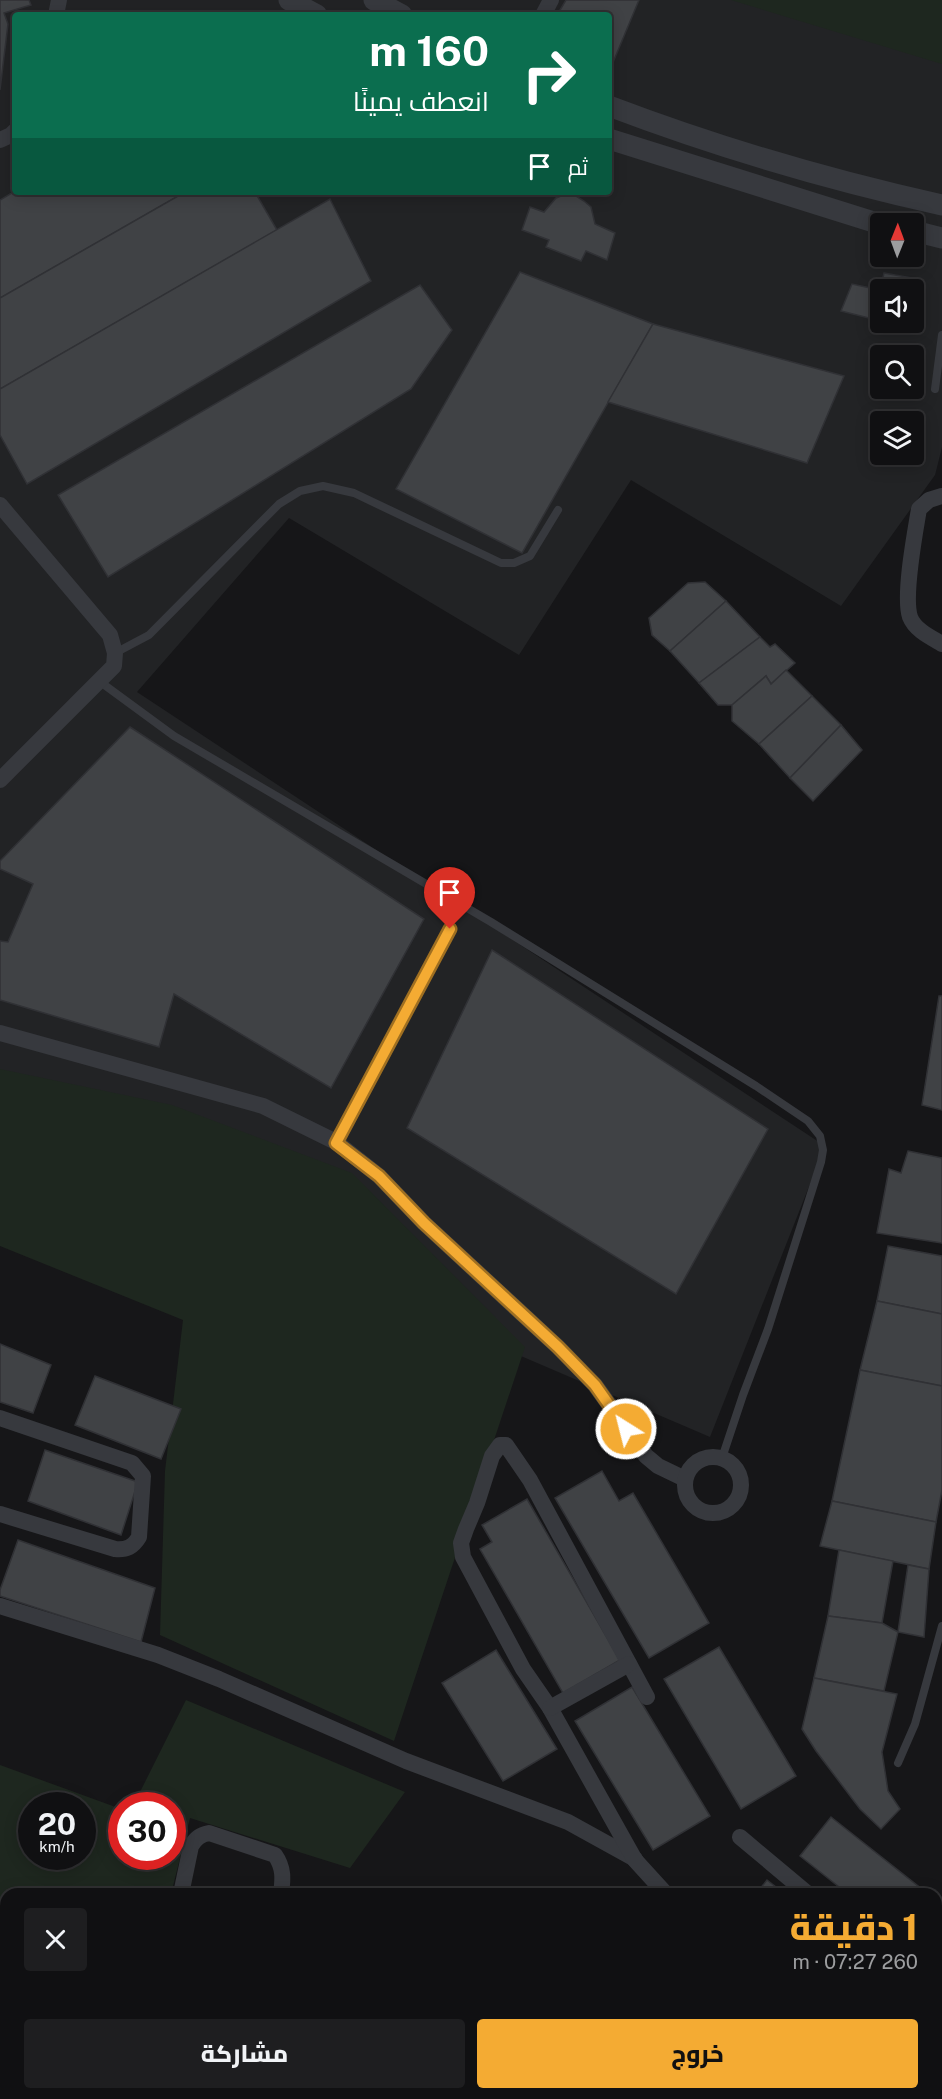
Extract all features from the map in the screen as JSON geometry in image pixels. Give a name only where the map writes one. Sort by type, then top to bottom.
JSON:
[{"type":"street","points":[[289,0],[311,12]]},
{"type":"street","points":[[374,0],[396,12]]},
{"type":"street","points":[[612,107],[783,164],[942,205]]},
{"type":"street","points":[[612,140],[870,221]]},
{"type":"street","points":[[924,234],[942,238]]},
{"type":"street","points":[[942,496],[929,500],[920,509],[907,600],[910,618],[918,629],[942,644]]},
{"type":"street","points":[[0,505],[110,635],[115,653],[114,666],[0,780]]},
{"type":"street","points":[[0,1033],[263,1106],[336,1143],[379,1176],[424,1223],[558,1347],[595,1385],[646,1456],[658,1466],[685,1479]]},
{"type":"street","points":[[0,1418],[132,1463],[143,1476],[139,1537],[135,1544],[125,1550],[115,1549],[0,1514]]},
{"type":"street","points":[[647,1697],[530,1480],[506,1445],[500,1444],[492,1456],[461,1543],[463,1557],[523,1669],[550,1708],[635,1860],[661,1888]]},
{"type":"street","points":[[714,1456],[722,1458],[735,1467],[741,1482],[738,1498],[727,1509],[712,1513],[696,1508],[686,1495],[687,1472],[699,1460],[714,1456]]},
{"type":"street","points":[[0,1606],[158,1655],[219,1679],[406,1761],[568,1822],[635,1860]]},
{"type":"street","points":[[550,1708],[628,1664]]},
{"type":"street","points":[[182,1888],[191,1846],[202,1834],[210,1833],[275,1855],[281,1864],[282,1888]]},
{"type":"street","points":[[740,1837],[801,1888]]},
{"type":"lane","points":[[935,389],[942,335]]},
{"type":"lane","points":[[115,653],[149,635],[279,504],[300,491],[324,486],[354,493],[501,563],[514,563],[530,556],[558,510]]},
{"type":"lane","points":[[99,681],[174,736],[491,922],[756,1086],[808,1121],[820,1137],[823,1150],[821,1161],[768,1329],[722,1458]]},
{"type":"lane","points":[[336,1143],[450,929]]},
{"type":"lane","points":[[898,1763],[915,1724],[942,1626]]},
{"type":"shaded area","points":[[0,0],[942,0],[942,447],[935,475],[841,606],[631,480],[519,655],[289,518],[137,692],[825,1146],[710,1437],[0,1133]]},
{"type":"shaded area","points":[[731,0],[942,0],[942,64]]},
{"type":"shaded area","points":[[0,1069],[172,1105],[352,1173],[525,1347],[394,1741],[160,1635],[165,1471],[183,1320],[0,1246]]},
{"type":"shaded area","points":[[186,1700],[405,1792],[350,1868],[190,1818],[186,1834],[186,1792],[140,1792]]},
{"type":"shaded area","points":[[0,1765],[74,1792],[18,1792],[18,1870],[96,1870],[96,1800],[108,1804],[108,1870],[177,1870],[172,1888],[0,1888]]},
{"type":"building","points":[[0,0],[29,0],[31,5],[4,13],[8,24],[0,90]]},
{"type":"building","points":[[566,0],[639,0],[612,65],[612,12],[560,12]]},
{"type":"building","points":[[12,193],[12,195],[180,195],[0,298],[0,200]]},
{"type":"building","points":[[180,195],[257,195],[277,230],[0,389],[0,298]]},
{"type":"building","points":[[575,195],[591,207],[595,224],[615,233],[607,260],[586,251],[581,261],[546,247],[549,240],[522,230],[530,207],[544,212],[556,198]]},
{"type":"building","points":[[330,199],[371,281],[27,484],[0,435],[0,389]]},
{"type":"building","points":[[520,272],[653,324],[522,553],[396,489]]},
{"type":"building","points":[[884,273],[918,279],[883,279]]},
{"type":"building","points":[[852,284],[870,288],[870,318],[841,311]]},
{"type":"building","points":[[420,285],[452,330],[411,389],[108,577],[58,495]]},
{"type":"building","points":[[653,324],[844,376],[807,463],[608,402]]},
{"type":"building","points":[[705,582],[726,601],[670,651],[652,635],[649,618],[688,583]]},
{"type":"building","points":[[726,601],[760,637],[699,683],[670,651]]},
{"type":"building","points":[[760,637],[770,647],[775,644],[795,663],[771,684],[766,676],[732,705],[718,705],[699,683]]},
{"type":"building","points":[[786,670],[812,696],[759,744],[732,721],[732,705],[766,676],[771,684]]},
{"type":"building","points":[[812,696],[841,725],[790,778],[759,744]]},
{"type":"building","points":[[841,725],[862,750],[813,801],[790,778]]},
{"type":"building","points":[[130,727],[424,919],[331,1088],[174,994],[159,1047],[0,1000],[0,941],[8,942],[33,884],[0,869],[0,861]]},
{"type":"building","points":[[492,950],[768,1129],[676,1294],[407,1128]]},
{"type":"building","points":[[939,996],[942,996],[942,1110],[922,1105]]},
{"type":"building","points":[[908,1151],[942,1158],[942,1243],[877,1233],[889,1169],[901,1173]]},
{"type":"building","points":[[888,1246],[942,1256],[942,1314],[877,1301]]},
{"type":"building","points":[[877,1301],[942,1314],[942,1386],[860,1370]]},
{"type":"building","points":[[0,1344],[51,1365],[33,1413],[0,1402]]},
{"type":"building","points":[[860,1370],[942,1386],[942,1490],[936,1522],[832,1501]]},
{"type":"building","points":[[95,1376],[181,1409],[161,1459],[75,1425]]},
{"type":"building","points":[[45,1450],[138,1482],[121,1535],[28,1501]]},
{"type":"building","points":[[602,1471],[619,1501],[633,1493],[709,1623],[649,1658],[555,1498]]},
{"type":"building","points":[[527,1499],[620,1660],[563,1693],[480,1549],[492,1542],[482,1525]]},
{"type":"building","points":[[832,1501],[936,1522],[929,1569],[820,1546]]},
{"type":"building","points":[[18,1540],[155,1588],[141,1642],[0,1596],[0,1590]]},
{"type":"building","points":[[839,1550],[893,1561],[882,1623],[828,1616]]},
{"type":"building","points":[[908,1565],[929,1569],[924,1637],[898,1632]]},
{"type":"building","points":[[828,1616],[882,1623],[898,1632],[884,1691],[814,1678]]},
{"type":"building","points":[[719,1647],[796,1776],[741,1809],[664,1679]]},
{"type":"building","points":[[496,1650],[557,1749],[503,1781],[442,1683]]},
{"type":"building","points":[[814,1678],[897,1694],[882,1752],[888,1791],[900,1809],[881,1829],[860,1809],[802,1729]]},
{"type":"building","points":[[632,1687],[710,1816],[653,1850],[575,1721]]},
{"type":"building","points":[[831,1817],[920,1888],[840,1888],[800,1856]]},
{"type":"building","points":[[767,1880],[777,1888],[761,1888]]},
{"type":"route","points":[[450,929],[336,1143],[379,1176],[424,1223],[558,1347],[595,1385],[626,1429]]}]
